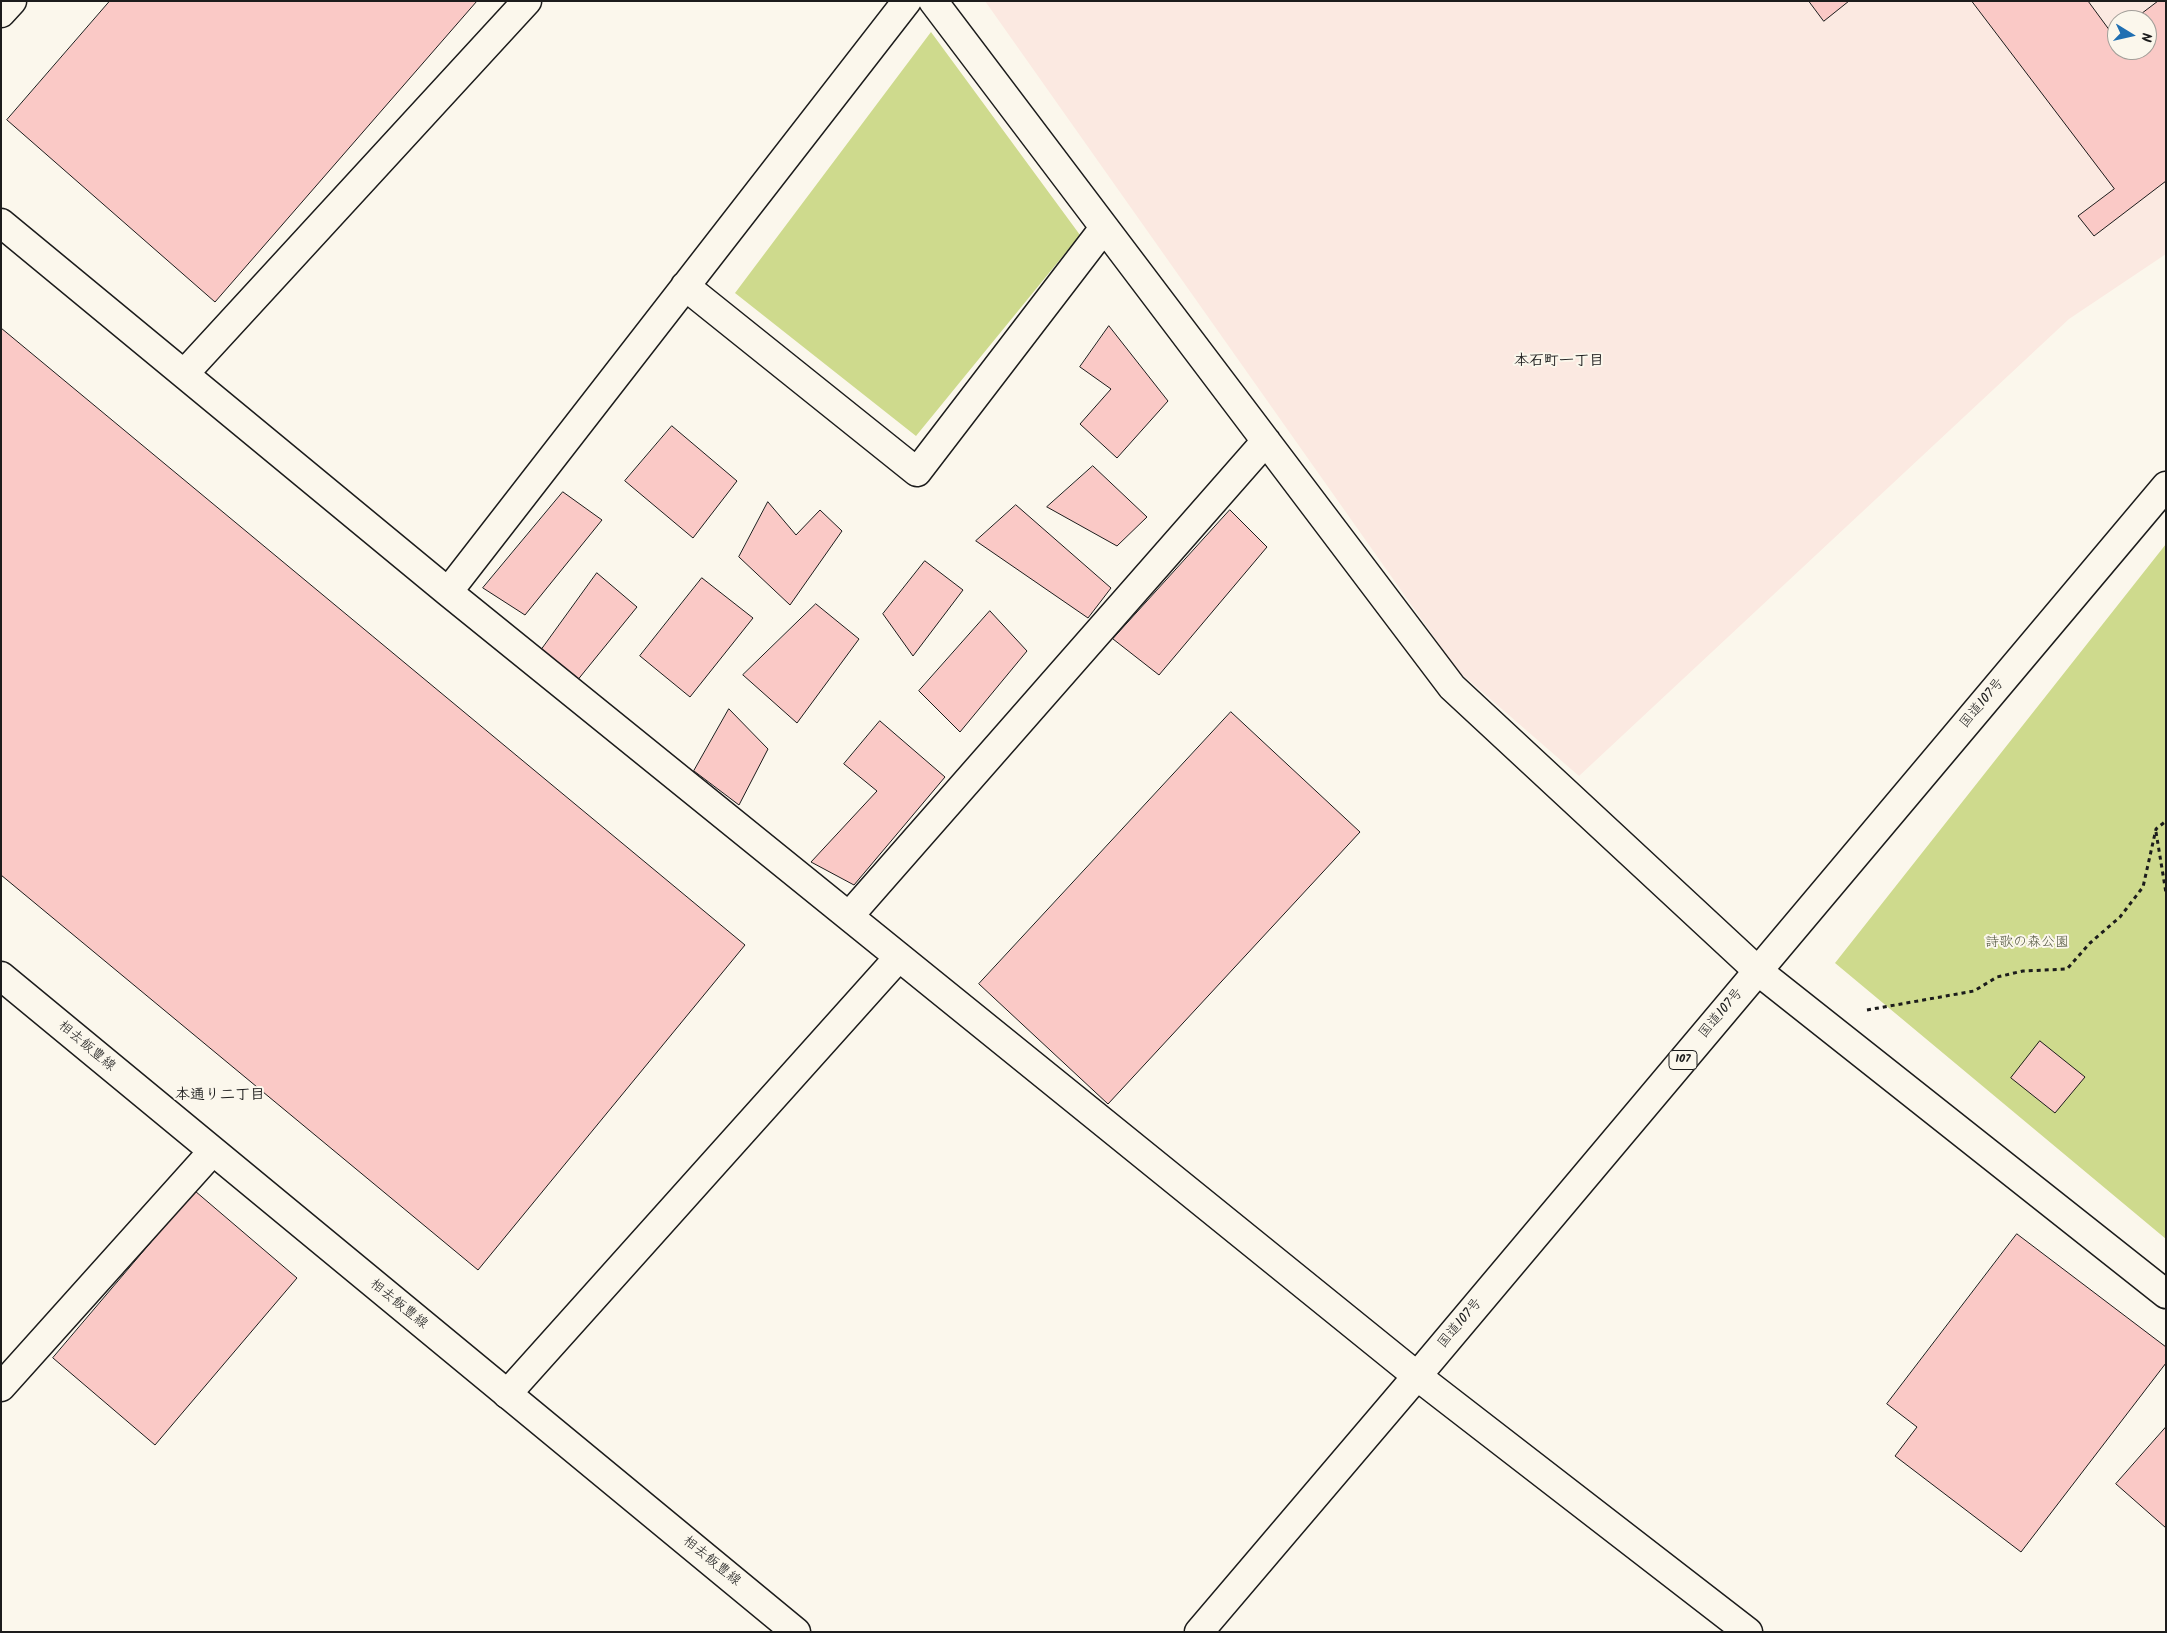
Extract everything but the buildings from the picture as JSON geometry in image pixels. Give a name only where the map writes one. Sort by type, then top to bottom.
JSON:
[{"type":"main road","points":[[1,13],[12,1]]},
{"type":"main road","points":[[184,374],[527,1]]},
{"type":"main road","points":[[448,592],[907,1]]},
{"type":"main road","points":[[933,1],[1452,687],[1758,970],[2166,1294]]},
{"type":"main road","points":[[1,223],[448,592],[1417,1376],[1748,1632]]},
{"type":"main road","points":[[685,286],[917,472],[1104,228]]},
{"type":"main road","points":[[849,916],[1266,441]]},
{"type":"main road","name":"国道107号","points":[[1199,1632],[1417,1376],[2166,486]]},
{"type":"main road","points":[[507,1394],[899,957]]},
{"type":"main road","name":"相去飯豊線","points":[[1,976],[796,1632]]},
{"type":"main road","points":[[1,1387],[212,1152]]},
{"type":"path","points":[[1820,1019],[1974,991],[1997,977],[2014,973],[2067,969],[2090,943],[2120,917],[2143,887],[2156,829],[2166,821]]},
{"type":"path","points":[[2156,829],[2166,893]]},
{"type":"shaded area","points":[[985,1],[2166,1],[2166,254],[2069,319],[1579,776],[1458,671]]},
{"type":"green space","points":[[931,32],[1080,235],[916,436],[735,293]]},
{"type":"green space","name":"詩歌の森公園","points":[[2166,544],[2166,1239],[1835,963]]},
{"type":"district","name":"本石町一丁目","points":[[1559,362]]},
{"type":"district","name":"本通り二丁目","points":[[220,1096]]}]
